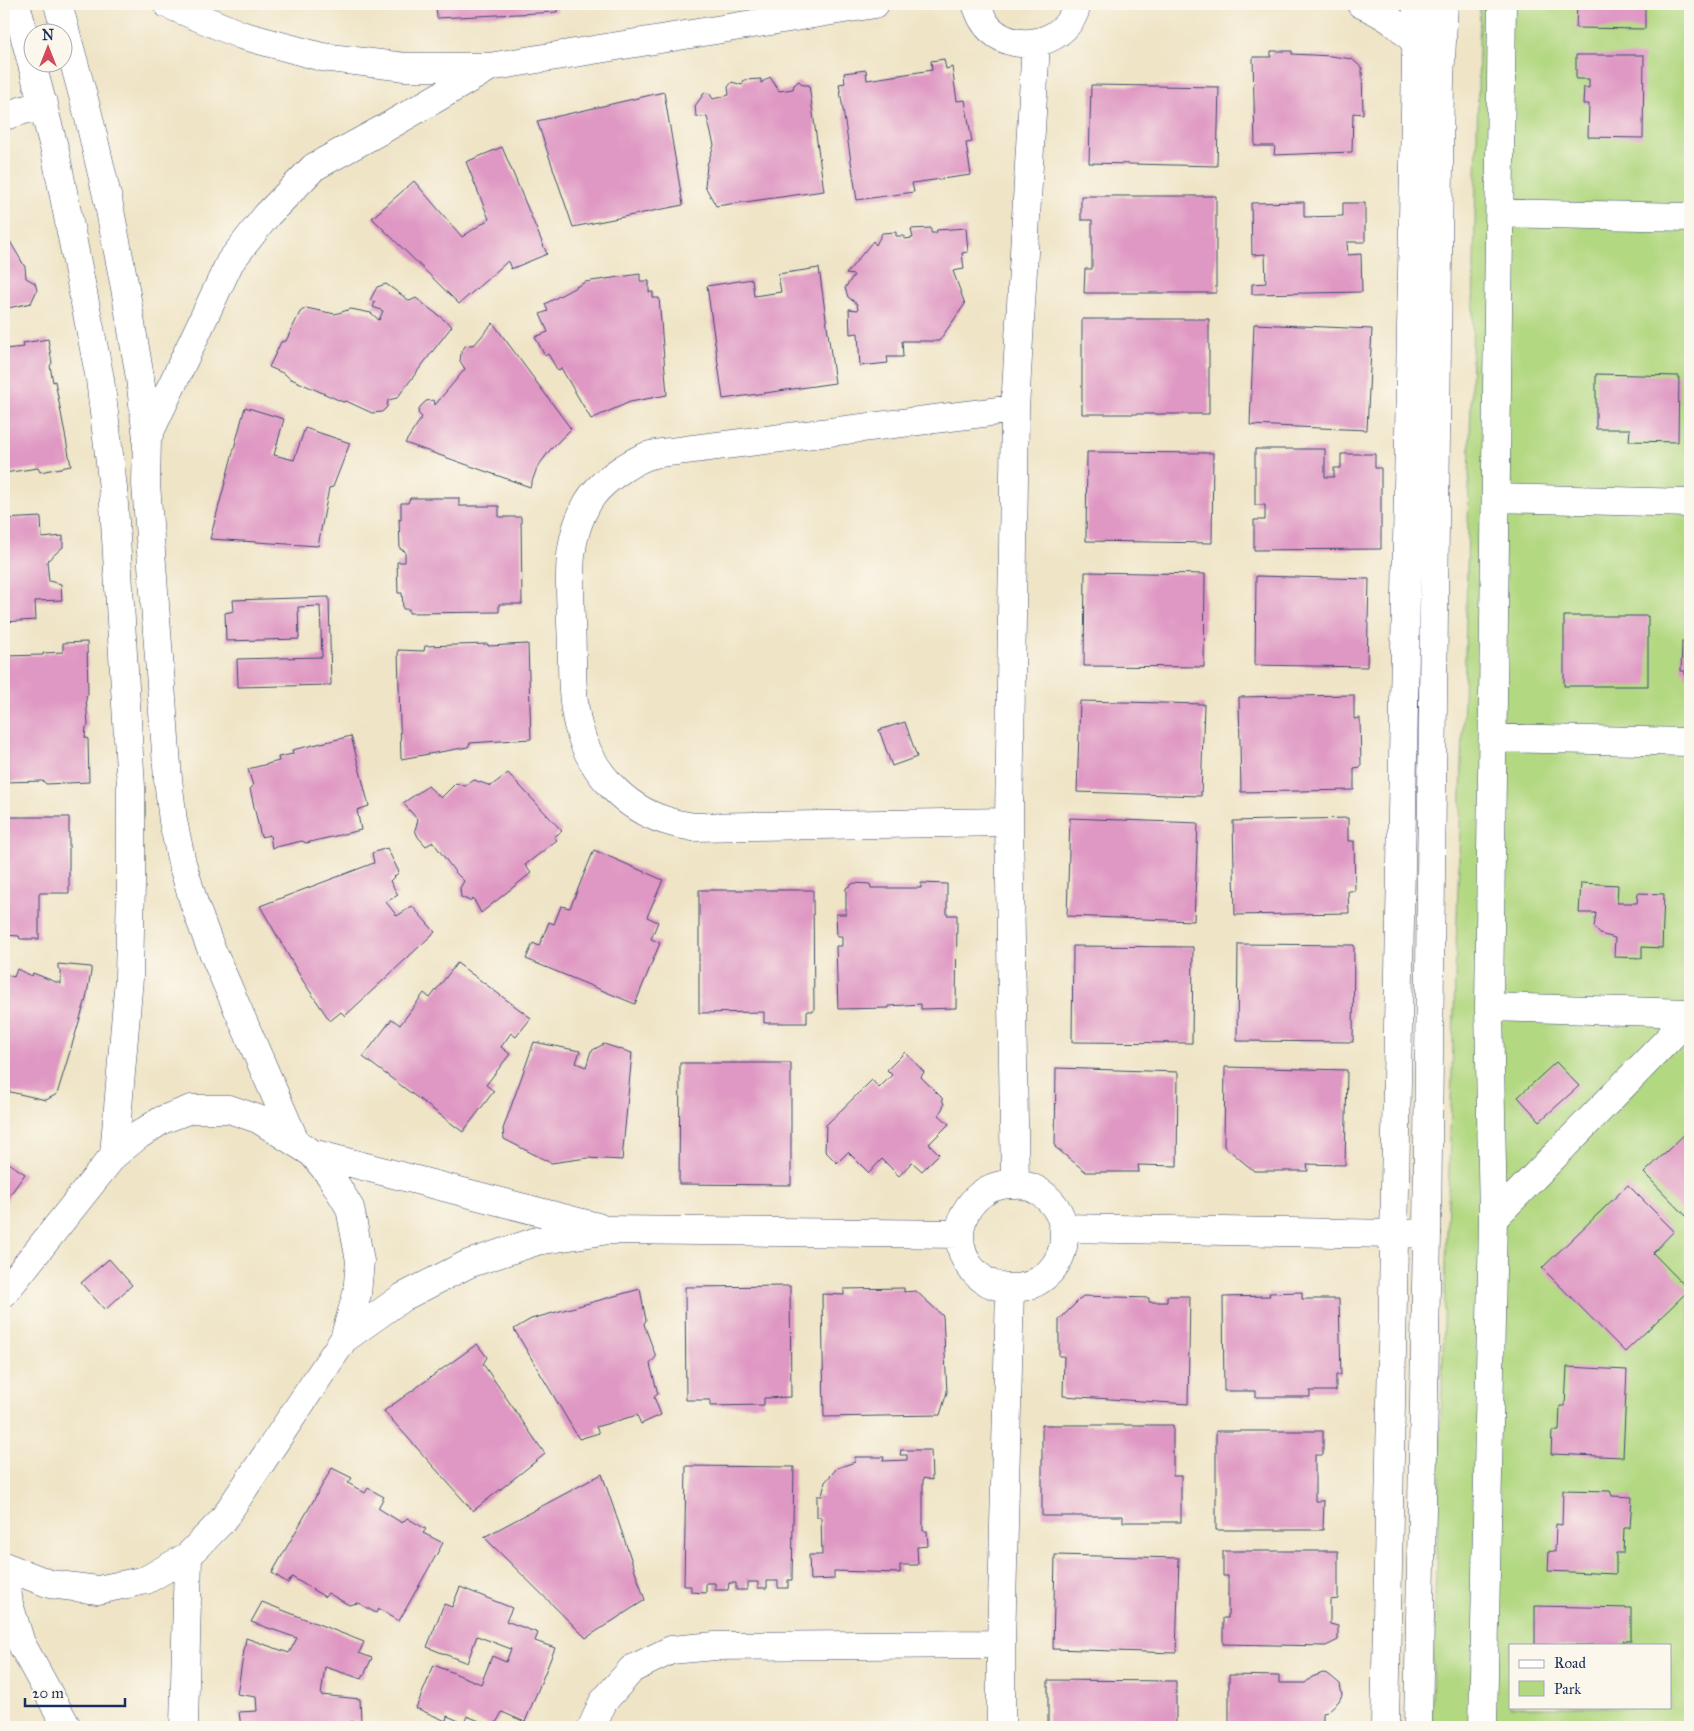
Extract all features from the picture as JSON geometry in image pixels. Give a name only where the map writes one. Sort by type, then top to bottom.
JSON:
[{"type":"street","points":[[16,4],[56,151],[100,379],[113,488],[131,787],[129,978],[114,1155]]},
{"type":"street","points":[[58,4],[88,114],[108,200],[140,378],[147,438],[146,484],[168,779],[173,821],[182,863],[208,941],[304,1148]]},
{"type":"street","points":[[167,4],[241,35],[322,57],[405,67],[489,67],[875,4]]},
{"type":"street","points":[[976,4],[981,18],[992,30],[1004,39],[1020,44],[1036,43],[1050,39],[1062,31],[1071,20],[1077,4]]},
{"type":"street","points":[[1360,4],[1385,16],[1415,40],[1440,78]]},
{"type":"street","points":[[1385,1727],[1417,4]]},
{"type":"street","points":[[1418,1727],[1427,1233],[1440,78],[1444,4]]},
{"type":"street","points":[[1483,1727],[1493,1219],[1489,1007],[1502,4]]},
{"type":"street","points":[[1015,1183],[1009,822],[1015,409],[1036,43]]},
{"type":"street","points":[[147,438],[230,262],[267,215],[314,167],[489,67]]},
{"type":"street","points":[[4,116],[44,104]]},
{"type":"street","points":[[1500,213],[1690,217]]},
{"type":"street","points":[[1009,822],[693,827],[666,821],[641,810],[619,794],[601,774],[586,750],[578,725],[574,698],[570,571],[574,534],[589,500],[615,473],[648,456],[1015,409]]},
{"type":"street","points":[[1496,498],[1690,503]]},
{"type":"street","points":[[1493,738],[1690,742]]},
{"type":"street","points":[[1489,1007],[1690,1013]]},
{"type":"street","points":[[1493,1219],[1690,1017]]},
{"type":"street","points":[[4,1293],[114,1155],[162,1120],[191,1109],[229,1109],[258,1119],[304,1148],[330,1175],[350,1208],[360,1261],[357,1294],[344,1339],[222,1521],[188,1556],[146,1580],[98,1590],[50,1584],[4,1567],[9,1604],[21,1643],[67,1727]]},
{"type":"street","points":[[304,1148],[609,1230]]},
{"type":"street","points":[[1015,1183],[1031,1187],[1046,1195],[1057,1207],[1064,1222],[1064,1228],[1066,1239],[1062,1255],[1054,1269],[1041,1280],[1026,1287],[1010,1289],[994,1285],[979,1277],[968,1265],[962,1250],[960,1234],[963,1217],[971,1203],[983,1192],[999,1185],[1015,1183]]},
{"type":"street","points":[[1064,1228],[1427,1233]]},
{"type":"street","points":[[344,1339],[403,1297],[468,1264],[537,1242],[609,1230],[960,1234]]},
{"type":"street","points":[[1001,1727],[1001,1644],[1010,1289]]},
{"type":"street","points":[[184,1727],[188,1556]]},
{"type":"street","points":[[592,1727],[602,1702],[632,1669],[671,1650],[715,1646],[1001,1644]]},
{"type":"green space","points":[[1480,4],[1690,4],[1690,1727],[1431,1727],[1464,700]]},
{"type":"building","points":[[369,4],[392,4],[392,8],[369,8]]},
{"type":"building","points":[[436,4],[557,4],[557,12],[437,18]]},
{"type":"building","points":[[1577,4],[1645,4],[1645,29],[1576,28]]},
{"type":"building","points":[[1271,51],[1292,51],[1292,54],[1352,59],[1362,68],[1363,114],[1353,113],[1352,152],[1274,155],[1275,146],[1255,146],[1253,57],[1271,57]]},
{"type":"building","points":[[1576,55],[1644,55],[1643,138],[1588,137],[1589,104],[1583,104],[1584,87],[1589,88],[1589,79],[1576,79]]},
{"type":"building","points":[[944,59],[946,69],[952,67],[957,101],[965,100],[972,142],[966,143],[971,175],[912,183],[914,192],[857,200],[839,84],[845,83],[844,73],[866,70],[867,80],[932,70],[931,61]]},
{"type":"building","points":[[770,77],[779,91],[793,89],[794,85],[799,81],[803,85],[809,85],[824,191],[716,206],[705,186],[707,165],[714,145],[707,117],[696,116],[695,106],[705,92],[710,94],[713,99],[729,95],[728,87],[732,82],[742,85],[744,80],[761,79],[761,83]]},
{"type":"building","points":[[1091,85],[1219,87],[1217,166],[1089,163]]},
{"type":"building","points":[[664,92],[683,205],[573,227],[537,121]]},
{"type":"building","points":[[502,147],[547,254],[511,269],[508,261],[459,304],[372,218],[414,181],[462,237],[489,219],[466,162]]},
{"type":"building","points":[[1081,196],[1216,196],[1216,293],[1084,293],[1085,269],[1092,269],[1092,220],[1081,220]]},
{"type":"building","points":[[1304,202],[1304,217],[1343,216],[1343,203],[1365,203],[1365,242],[1347,242],[1348,255],[1361,254],[1362,292],[1252,294],[1252,284],[1266,283],[1265,254],[1252,255],[1251,203]]},
{"type":"building","points":[[931,228],[931,233],[936,233],[937,230],[966,228],[968,252],[962,253],[964,269],[953,271],[965,304],[939,341],[902,341],[903,357],[887,357],[888,363],[860,366],[858,333],[850,334],[849,309],[858,310],[857,304],[848,297],[845,288],[854,275],[846,274],[873,241],[876,245],[882,233],[896,232],[896,236],[904,236],[904,239],[913,238],[911,229]]},
{"type":"building","points":[[4,231],[25,267],[26,278],[35,283],[37,290],[31,303],[4,309]]},
{"type":"building","points":[[819,268],[835,383],[723,399],[707,286],[752,279],[754,296],[781,292],[778,274]]},
{"type":"building","points":[[640,274],[640,281],[649,281],[649,292],[653,292],[653,298],[659,298],[667,395],[630,402],[591,419],[561,368],[558,371],[548,354],[545,356],[535,337],[548,332],[540,314],[548,311],[545,304],[585,282]]},
{"type":"building","points":[[386,284],[410,301],[416,298],[452,326],[397,398],[388,400],[387,407],[382,412],[372,413],[346,401],[343,402],[269,367],[281,342],[286,341],[300,312],[306,308],[335,314],[351,309],[371,313],[379,320],[383,311],[373,307],[375,302],[370,300],[377,287]]},
{"type":"building","points":[[1082,319],[1209,319],[1209,414],[1082,414]]},
{"type":"building","points":[[493,323],[571,429],[550,450],[537,468],[530,487],[405,443],[422,417],[418,413],[420,407],[426,401],[434,400],[435,405],[465,369],[460,361],[461,353],[465,346],[475,344]]},
{"type":"building","points":[[1254,324],[1372,329],[1367,430],[1250,425]]},
{"type":"building","points":[[48,339],[52,363],[50,366],[53,382],[55,381],[71,466],[40,472],[38,468],[4,473],[4,349],[24,347],[23,343]]},
{"type":"building","points":[[1596,374],[1679,376],[1678,442],[1629,441],[1630,429],[1596,429]]},
{"type":"building","points":[[245,407],[284,419],[274,455],[294,460],[305,428],[350,443],[333,487],[329,488],[318,546],[210,539]]},
{"type":"building","points":[[1255,449],[1325,449],[1325,477],[1334,477],[1334,468],[1341,468],[1341,454],[1375,454],[1375,468],[1381,468],[1381,549],[1254,550],[1254,520],[1265,520],[1265,505],[1255,505]]},
{"type":"building","points":[[1087,452],[1213,453],[1212,543],[1086,541]]},
{"type":"building","points":[[410,498],[459,498],[459,506],[499,506],[499,517],[521,517],[522,604],[499,604],[499,612],[409,613],[409,609],[403,609],[402,593],[398,593],[397,562],[405,562],[405,551],[400,549],[399,519],[401,520],[401,503],[408,503]]},
{"type":"building","points":[[41,517],[42,538],[63,536],[63,547],[47,561],[49,581],[61,584],[62,600],[35,601],[36,620],[4,622],[4,519]]},
{"type":"building","points":[[1085,572],[1205,574],[1204,667],[1084,666]]},
{"type":"building","points":[[1256,576],[1369,579],[1367,667],[1255,665]]},
{"type":"building","points":[[329,597],[331,685],[238,687],[237,659],[322,657],[320,606],[298,607],[299,639],[226,641],[225,613],[234,611],[233,600]]},
{"type":"building","points":[[1564,616],[1648,616],[1648,686],[1564,686]]},
{"type":"building","points":[[87,642],[88,695],[86,697],[88,726],[86,727],[85,737],[88,739],[89,782],[46,784],[43,781],[4,782],[4,656],[43,655],[43,653],[63,652],[63,643]]},
{"type":"building","points":[[1682,642],[1690,642],[1690,677],[1685,677],[1685,671],[1681,671]]},
{"type":"building","points":[[488,644],[488,646],[528,644],[531,739],[470,743],[468,747],[401,759],[398,650],[424,651],[425,646]]},
{"type":"building","points":[[1354,695],[1354,719],[1360,718],[1361,767],[1354,768],[1354,790],[1241,792],[1239,697]]},
{"type":"building","points":[[1080,701],[1204,704],[1201,796],[1077,792]]},
{"type":"building","points":[[905,722],[917,757],[892,766],[879,730]]},
{"type":"building","points":[[351,736],[369,806],[357,810],[361,830],[306,843],[302,841],[272,848],[270,835],[261,837],[250,789],[253,786],[248,769],[279,761],[278,757],[293,754],[292,750]]},
{"type":"building","points":[[508,773],[562,831],[554,837],[557,840],[525,865],[531,873],[481,913],[473,898],[470,901],[461,897],[460,888],[464,881],[433,842],[426,846],[418,837],[415,830],[418,820],[403,803],[428,786],[441,798],[456,783],[465,786],[474,780],[491,786]]},
{"type":"building","points":[[4,817],[69,817],[69,893],[39,893],[39,939],[20,939],[19,936],[4,935]]},
{"type":"building","points":[[1070,818],[1198,823],[1194,921],[1067,916]]},
{"type":"building","points":[[1348,818],[1348,841],[1354,841],[1355,891],[1348,891],[1349,913],[1235,915],[1233,821]]},
{"type":"building","points":[[387,848],[399,872],[390,881],[398,895],[386,902],[397,916],[412,906],[435,932],[345,1016],[341,1012],[330,1021],[303,981],[260,906],[374,863],[372,853]]},
{"type":"building","points":[[594,850],[663,880],[647,917],[658,922],[651,939],[660,943],[635,1004],[526,959],[533,943],[539,946],[549,922],[554,924],[561,906],[570,908]]},
{"type":"building","points":[[854,883],[870,884],[871,888],[921,888],[921,883],[947,884],[947,915],[957,915],[956,1008],[921,1009],[921,1004],[889,1006],[889,1008],[838,1009],[836,946],[842,946],[842,936],[837,936],[836,914],[846,914],[846,888]]},
{"type":"building","points":[[1581,883],[1618,885],[1617,903],[1637,903],[1638,893],[1664,894],[1662,948],[1642,947],[1642,958],[1614,957],[1615,938],[1600,934],[1594,927],[1596,913],[1579,913]]},
{"type":"building","points":[[699,890],[813,890],[814,1011],[807,1011],[807,1023],[764,1023],[764,1012],[699,1013]]},
{"type":"building","points":[[1238,944],[1354,945],[1353,1042],[1237,1041]]},
{"type":"building","points":[[1073,946],[1193,947],[1192,1043],[1072,1042]]},
{"type":"building","points":[[457,963],[531,1018],[516,1037],[511,1033],[501,1047],[510,1054],[486,1085],[494,1091],[463,1132],[363,1057],[392,1019],[400,1025],[424,993],[430,998]]},
{"type":"building","points":[[58,964],[91,967],[91,972],[86,999],[57,1094],[46,1100],[6,1091],[4,1085],[4,974],[14,977],[17,969],[32,976],[33,973],[61,984],[61,972]]},
{"type":"building","points":[[534,1042],[580,1051],[576,1063],[586,1067],[591,1051],[604,1044],[632,1053],[622,1160],[587,1158],[551,1163],[504,1139],[503,1129]]},
{"type":"building","points":[[905,1052],[924,1072],[921,1077],[942,1098],[944,1105],[939,1115],[949,1124],[929,1144],[939,1154],[922,1171],[912,1162],[899,1176],[882,1159],[869,1173],[848,1152],[837,1163],[825,1151],[826,1125],[872,1080],[879,1088],[892,1075],[887,1070]]},
{"type":"building","points":[[1556,1062],[1579,1086],[1540,1121],[1518,1097]]},
{"type":"building","points":[[680,1063],[791,1063],[791,1185],[679,1184]]},
{"type":"building","points":[[1225,1067],[1347,1070],[1345,1165],[1307,1164],[1308,1171],[1254,1171],[1224,1146]]},
{"type":"building","points":[[1056,1068],[1178,1072],[1177,1166],[1138,1165],[1139,1172],[1086,1172],[1055,1147]]},
{"type":"building","points":[[1690,1129],[1690,1220],[1644,1173]]},
{"type":"building","points":[[4,1160],[25,1174],[4,1203]]},
{"type":"building","points":[[1628,1185],[1674,1231],[1653,1253],[1689,1290],[1625,1352],[1542,1268]]},
{"type":"building","points":[[109,1259],[132,1285],[105,1310],[81,1283]]},
{"type":"building","points":[[790,1286],[791,1397],[764,1398],[764,1405],[710,1406],[710,1400],[686,1400],[685,1287]]},
{"type":"building","points":[[904,1288],[904,1292],[916,1291],[943,1316],[947,1392],[940,1415],[824,1417],[822,1294],[844,1295],[844,1289]]},
{"type":"building","points":[[640,1289],[646,1320],[644,1324],[656,1357],[650,1364],[658,1394],[654,1397],[661,1415],[641,1424],[637,1415],[596,1427],[599,1433],[579,1439],[514,1329],[531,1319]]},
{"type":"building","points":[[1302,1292],[1302,1299],[1339,1299],[1341,1375],[1336,1375],[1336,1391],[1310,1391],[1310,1397],[1256,1397],[1256,1391],[1224,1391],[1223,1297],[1270,1296],[1269,1293]]},
{"type":"building","points":[[1083,1296],[1149,1298],[1149,1302],[1167,1302],[1167,1296],[1190,1296],[1188,1404],[1063,1396],[1064,1356],[1059,1356],[1059,1320]]},
{"type":"building","points":[[477,1344],[487,1357],[483,1364],[545,1454],[473,1511],[384,1411]]},
{"type":"building","points":[[1567,1367],[1627,1370],[1623,1457],[1551,1454],[1552,1431],[1559,1431],[1560,1406],[1565,1406]]},
{"type":"building","points":[[1042,1425],[1173,1425],[1173,1476],[1181,1476],[1181,1522],[1123,1522],[1123,1516],[1042,1516]]},
{"type":"building","points":[[1216,1431],[1323,1431],[1323,1455],[1315,1455],[1315,1501],[1324,1501],[1323,1530],[1216,1530]]},
{"type":"building","points":[[901,1450],[931,1450],[932,1480],[923,1478],[923,1531],[927,1531],[928,1546],[917,1547],[918,1565],[900,1565],[900,1573],[834,1571],[834,1579],[810,1580],[809,1555],[822,1555],[821,1517],[817,1517],[817,1496],[822,1496],[825,1482],[837,1468],[855,1462],[855,1457],[884,1457],[883,1461],[907,1460],[907,1455],[900,1455]]},
{"type":"building","points":[[686,1466],[794,1467],[792,1580],[788,1580],[788,1588],[778,1588],[778,1581],[767,1581],[767,1588],[758,1588],[758,1582],[747,1582],[747,1590],[736,1590],[736,1583],[729,1583],[728,1590],[715,1590],[715,1583],[706,1583],[706,1593],[691,1592],[691,1586],[684,1586]]},
{"type":"building","points":[[332,1468],[352,1478],[348,1483],[365,1493],[368,1488],[384,1497],[378,1508],[402,1523],[407,1518],[426,1529],[423,1533],[443,1543],[399,1621],[379,1609],[376,1613],[358,1603],[349,1605],[328,1593],[325,1597],[292,1577],[288,1583],[272,1573]]},
{"type":"building","points":[[602,1474],[645,1600],[586,1638],[484,1537]]},
{"type":"building","points":[[1563,1490],[1610,1491],[1612,1496],[1632,1497],[1630,1528],[1624,1528],[1623,1553],[1616,1553],[1616,1574],[1548,1571],[1549,1551],[1555,1552],[1556,1524],[1562,1525]]},
{"type":"building","points":[[1223,1551],[1338,1551],[1338,1599],[1330,1600],[1330,1624],[1338,1626],[1338,1640],[1326,1646],[1223,1644],[1223,1618],[1228,1618],[1228,1576],[1223,1576]]},
{"type":"building","points":[[1055,1555],[1179,1558],[1176,1653],[1053,1649]]},
{"type":"building","points":[[460,1587],[512,1608],[506,1621],[538,1633],[535,1641],[555,1648],[525,1722],[502,1712],[494,1727],[467,1716],[464,1723],[447,1716],[446,1721],[416,1708],[434,1665],[481,1684],[492,1656],[506,1662],[511,1649],[477,1636],[467,1663],[427,1647],[444,1604],[452,1607]]},
{"type":"building","points":[[262,1602],[364,1642],[359,1653],[372,1658],[362,1679],[325,1667],[321,1695],[360,1699],[361,1721],[350,1722],[350,1727],[241,1727],[239,1712],[257,1711],[256,1697],[237,1694],[246,1638],[289,1653],[297,1638],[251,1622]]},
{"type":"building","points":[[1535,1606],[1631,1608],[1631,1641],[1623,1641],[1623,1644],[1535,1644]]},
{"type":"building","points":[[1323,1673],[1328,1674],[1340,1684],[1342,1695],[1339,1701],[1327,1712],[1323,1713],[1323,1727],[1229,1727],[1229,1675],[1279,1676],[1279,1683],[1305,1683],[1312,1677]]},
{"type":"building","points":[[1048,1680],[1176,1681],[1176,1727],[1048,1727]]}]
